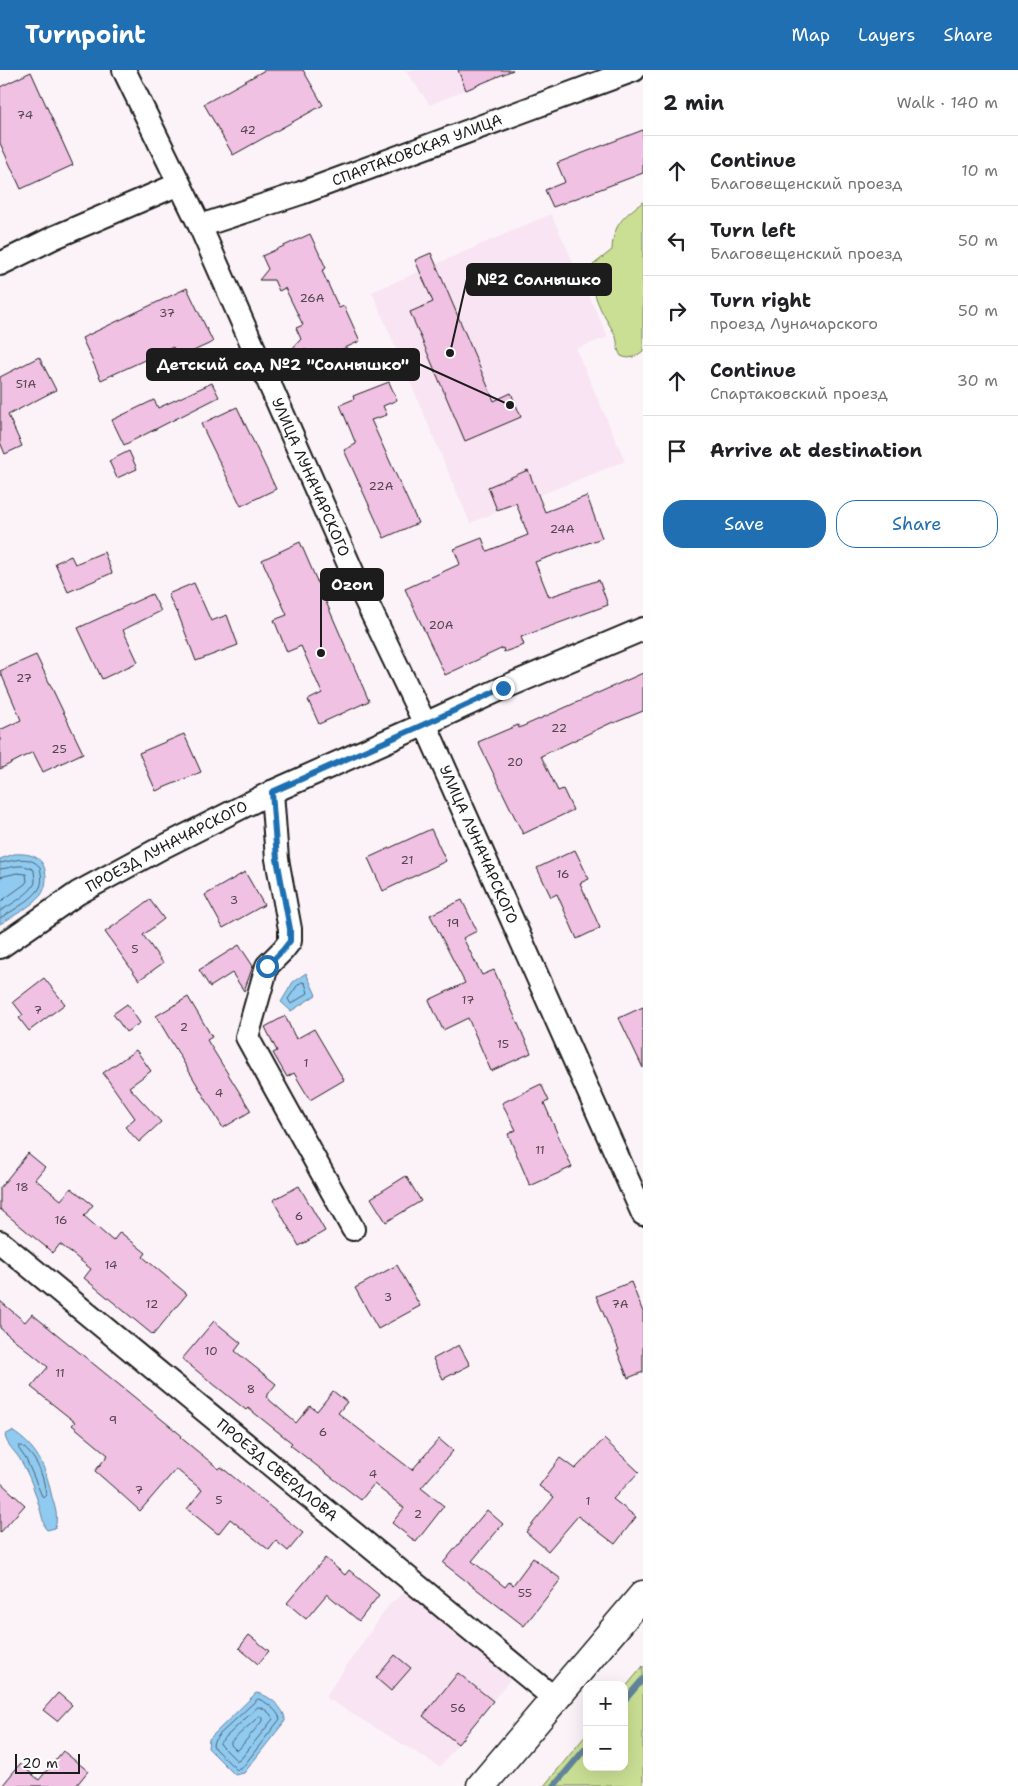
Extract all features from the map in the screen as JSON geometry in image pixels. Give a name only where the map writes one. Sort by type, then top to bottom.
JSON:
[{"type":"main road","points":[[481,1786],[554,1698],[643,1596]]},
{"type":"street","name":"УЛИЦА ЛУНАЧАРСКОГО","points":[[124,70],[200,226],[356,578],[425,724],[643,1214]]},
{"type":"street","name":"СПАРТАКОВСКАЯ УЛИЦА","points":[[200,226],[301,193],[634,70]]},
{"type":"street","points":[[0,264],[55,237],[179,184]]},
{"type":"street","name":"ПРОЕЗД ЛУНАЧАРСКОГО","points":[[0,947],[78,893],[163,847],[272,792],[503,688],[643,629]]},
{"type":"street","points":[[272,792],[277,859],[290,929],[290,941],[267,966],[248,1037],[353,1229]]},
{"type":"street","name":"ПРОЕЗД СВЕРДЛОВА","points":[[0,1242],[554,1698]]},
{"type":"shaded area","points":[[405,70],[512,70],[430,105]]},
{"type":"shaded area","points":[[551,214],[608,337],[576,349],[625,461],[470,523],[372,292]]},
{"type":"shaded area","points":[[406,1591],[511,1678],[440,1767],[325,1697],[389,1605]]},
{"type":"green space","points":[[643,202],[643,351],[627,358],[621,356],[615,335],[600,307],[593,286],[592,272],[593,265],[612,250],[617,227],[625,216]]},
{"type":"green space","points":[[643,1666],[643,1786],[544,1786],[583,1739],[583,1771],[628,1771],[628,1684]]},
{"type":"water","points":[[14,854],[26,854],[40,861],[45,870],[46,877],[44,889],[37,899],[22,911],[0,924],[0,859]]},
{"type":"water","points":[[306,973],[316,995],[291,1011],[281,1002],[293,982]]},
{"type":"water","points":[[12,1431],[28,1443],[43,1465],[56,1510],[55,1528],[47,1530],[45,1528],[29,1477],[6,1439],[5,1435]]},
{"type":"water","points":[[256,1693],[271,1699],[283,1712],[285,1721],[244,1773],[235,1775],[208,1748],[209,1739]]},
{"type":"building","points":[[265,70],[303,70],[323,105],[233,155],[204,104]]},
{"type":"building","points":[[458,70],[513,70],[466,90]]},
{"type":"building","points":[[31,72],[73,165],[21,189],[0,143],[0,87]]},
{"type":"building","points":[[643,130],[643,173],[553,207],[545,190],[565,182],[557,163]]},
{"type":"building","points":[[310,234],[326,268],[322,271],[339,308],[344,306],[360,341],[313,363],[307,350],[291,350],[301,339],[296,328],[303,325],[285,288],[279,291],[274,280],[259,280],[268,269],[262,256]]},
{"type":"building","points":[[431,253],[494,401],[511,393],[521,417],[465,441],[410,312],[433,302],[415,260]]},
{"type":"building","points":[[187,288],[213,342],[178,358],[173,347],[101,380],[82,338]]},
{"type":"building","points":[[39,357],[56,390],[8,415],[22,446],[5,454],[0,442],[0,377]]},
{"type":"building","points":[[389,382],[397,400],[383,406],[387,415],[371,420],[418,523],[384,538],[344,450],[356,444],[340,405],[354,399],[353,396]]},
{"type":"building","points":[[212,383],[219,397],[124,445],[112,420],[154,400],[158,408]]},
{"type":"building","points":[[237,407],[276,489],[241,506],[201,424]]},
{"type":"building","points":[[129,451],[137,469],[117,478],[109,461]]},
{"type":"building","points":[[528,470],[545,512],[587,496],[602,538],[535,562],[549,597],[599,580],[608,605],[521,637],[524,645],[504,652],[503,648],[445,675],[405,589],[460,564],[454,549],[482,538],[487,551],[528,535],[516,503],[497,510],[488,487]]},
{"type":"building","points":[[300,542],[369,701],[319,724],[308,700],[322,693],[301,646],[287,652],[274,620],[287,615],[262,560]]},
{"type":"building","points":[[104,552],[112,573],[68,592],[55,563],[71,556],[75,564]]},
{"type":"building","points":[[194,583],[211,621],[227,615],[238,645],[196,661],[177,611],[168,594]]},
{"type":"building","points":[[152,594],[161,611],[123,630],[138,662],[102,679],[78,628]]},
{"type":"building","points":[[36,655],[83,753],[43,772],[33,752],[0,769],[0,730],[21,720],[0,671]]},
{"type":"building","points":[[643,673],[643,711],[613,722],[541,756],[558,791],[563,789],[573,810],[523,834],[478,742],[518,725],[519,728]]},
{"type":"building","points":[[184,734],[201,772],[156,791],[139,753]]},
{"type":"building","points":[[431,829],[446,861],[383,891],[368,858]]},
{"type":"building","points":[[575,850],[589,879],[580,883],[600,928],[577,939],[557,894],[551,897],[537,868]]},
{"type":"building","points":[[245,872],[264,905],[223,928],[205,895]]},
{"type":"building","points":[[150,900],[164,919],[143,935],[163,963],[139,980],[105,932]]},
{"type":"building","points":[[462,900],[477,931],[463,938],[482,975],[494,970],[531,1053],[491,1071],[468,1018],[443,1030],[429,1000],[465,983],[430,915]]},
{"type":"building","points":[[239,945],[253,966],[244,991],[232,973],[210,987],[199,970]]},
{"type":"building","points":[[44,978],[65,1004],[29,1031],[19,1018],[23,1015],[13,1002]]},
{"type":"building","points":[[188,997],[212,1037],[207,1040],[251,1111],[223,1128],[156,1016]]},
{"type":"building","points":[[127,1004],[140,1023],[126,1032],[113,1014]]},
{"type":"building","points":[[643,1007],[643,1068],[619,1018]]},
{"type":"building","points":[[285,1016],[296,1039],[314,1029],[344,1080],[310,1100],[294,1073],[287,1077],[273,1053],[277,1051],[265,1027]]},
{"type":"building","points":[[136,1050],[151,1071],[129,1087],[161,1122],[139,1142],[125,1127],[135,1118],[103,1073]]},
{"type":"building","points":[[541,1084],[549,1101],[544,1103],[572,1167],[530,1186],[508,1134],[516,1130],[502,1103]]},
{"type":"building","points":[[28,1153],[45,1167],[35,1179],[61,1200],[71,1188],[93,1205],[84,1216],[113,1241],[120,1232],[146,1253],[143,1257],[187,1294],[153,1335],[84,1278],[91,1269],[60,1244],[53,1253],[0,1209],[0,1188]]},
{"type":"building","points":[[406,1176],[421,1201],[386,1222],[371,1198]]},
{"type":"building","points":[[299,1186],[325,1231],[299,1246],[273,1200]]},
{"type":"building","points":[[397,1265],[420,1306],[378,1329],[355,1288]]},
{"type":"building","points":[[631,1282],[643,1312],[643,1372],[628,1378],[617,1351],[619,1350],[596,1296]]},
{"type":"building","points":[[0,1301],[25,1322],[32,1314],[181,1435],[180,1437],[219,1469],[221,1467],[303,1533],[288,1551],[276,1541],[269,1550],[230,1519],[218,1534],[187,1509],[202,1490],[176,1469],[140,1511],[95,1471],[108,1455],[72,1425],[75,1422],[31,1387],[48,1367],[0,1328]]},
{"type":"building","points":[[214,1321],[241,1343],[235,1351],[276,1384],[266,1397],[296,1423],[310,1406],[317,1411],[333,1391],[347,1402],[338,1413],[412,1470],[439,1439],[453,1451],[421,1488],[444,1506],[416,1542],[392,1523],[404,1508],[374,1484],[361,1500],[290,1445],[292,1443],[248,1408],[246,1410],[182,1359]]},
{"type":"building","points":[[459,1345],[470,1365],[443,1379],[433,1359]]},
{"type":"building","points":[[604,1439],[639,1472],[613,1499],[636,1517],[615,1544],[578,1516],[548,1551],[526,1532],[554,1497],[539,1486],[560,1458],[575,1469]]},
{"type":"building","points":[[0,1482],[25,1505],[0,1533]]},
{"type":"building","points":[[487,1510],[503,1524],[472,1561],[505,1587],[509,1582],[513,1585],[533,1558],[561,1579],[524,1626],[443,1563]]},
{"type":"building","points":[[325,1558],[345,1575],[349,1570],[379,1595],[359,1621],[327,1594],[306,1619],[287,1603]]},
{"type":"building","points":[[249,1635],[269,1651],[258,1664],[239,1648]]},
{"type":"building","points":[[395,1655],[411,1668],[391,1691],[376,1678]]},
{"type":"building","points":[[458,1673],[493,1701],[458,1744],[423,1716]]},
{"type":"building","points":[[58,1693],[72,1705],[57,1721],[43,1710]]},
{"type":"building","points":[[63,1751],[88,1771],[76,1786],[2,1786],[20,1764],[39,1780]]},
{"type":"waterway","points":[[628,1696],[643,1679]]},
{"type":"waterway","points":[[554,1786],[583,1751]]},
{"type":"place","name":"№2 Солнышко","points":[[450,353]]},
{"type":"place","name":"Детский сад №2 \"Солнышко\"","points":[[510,405]]},
{"type":"place","name":"Ozon","points":[[321,653]]},
{"type":"route","points":[[267,966],[290,941],[290,929],[277,859],[272,792],[503,688]]}]
